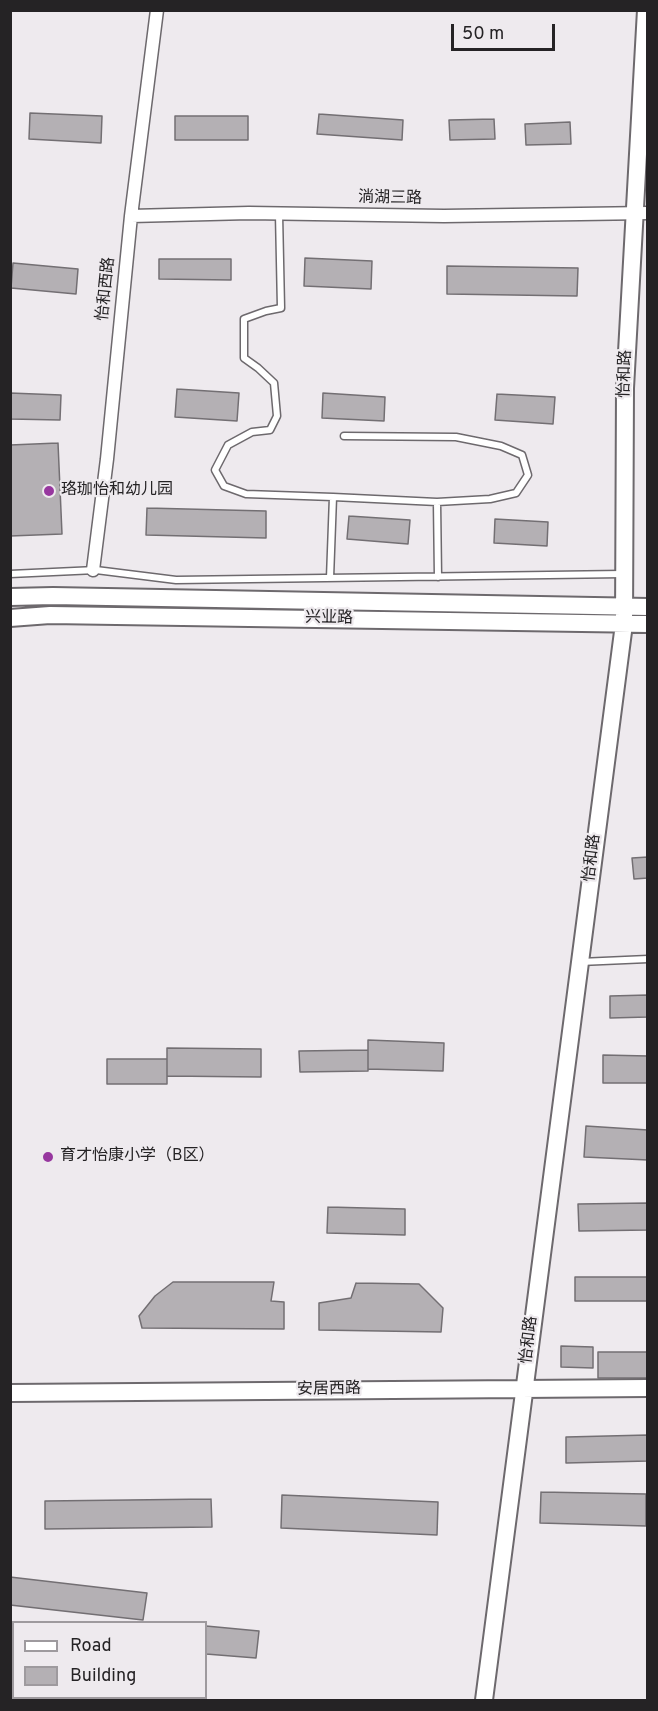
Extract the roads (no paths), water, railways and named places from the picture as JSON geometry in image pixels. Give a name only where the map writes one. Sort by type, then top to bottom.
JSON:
[{"type":"street","name":"怡和西路","points":[[93,570],[107,459],[131,216],[157,10]]},
{"type":"street","name":"怡和路","points":[[484,1701],[624,624],[625,388],[641,213],[646,10]]},
{"type":"street","name":"淌湖三路","points":[[131,216],[279,214],[444,216],[641,213]]},
{"type":"street","name":"兴业路","points":[[10,597],[648,607]]},
{"type":"street","name":"兴业路","points":[[10,618],[50,615],[648,624]]},
{"type":"street","name":"安居西路","points":[[10,1393],[648,1388]]},
{"type":"lane","points":[[279,214],[281,308],[244,319],[244,358],[274,383],[277,416],[270,430],[252,432],[228,445],[215,470],[224,486],[246,494],[437,502],[490,499],[516,493],[528,475],[522,455],[501,446],[456,436],[344,436]]},
{"type":"lane","points":[[330,578],[333,497]]},
{"type":"lane","points":[[437,502],[438,577]]},
{"type":"lane","points":[[10,574],[93,570],[176,580],[624,574]]},
{"type":"lane","points":[[580,962],[648,959]]},
{"type":"place","name":"珞珈怡和幼儿园","points":[[49,491]]},
{"type":"place","name":"育才怡康小学（B区）","points":[[48,1157]]}]
